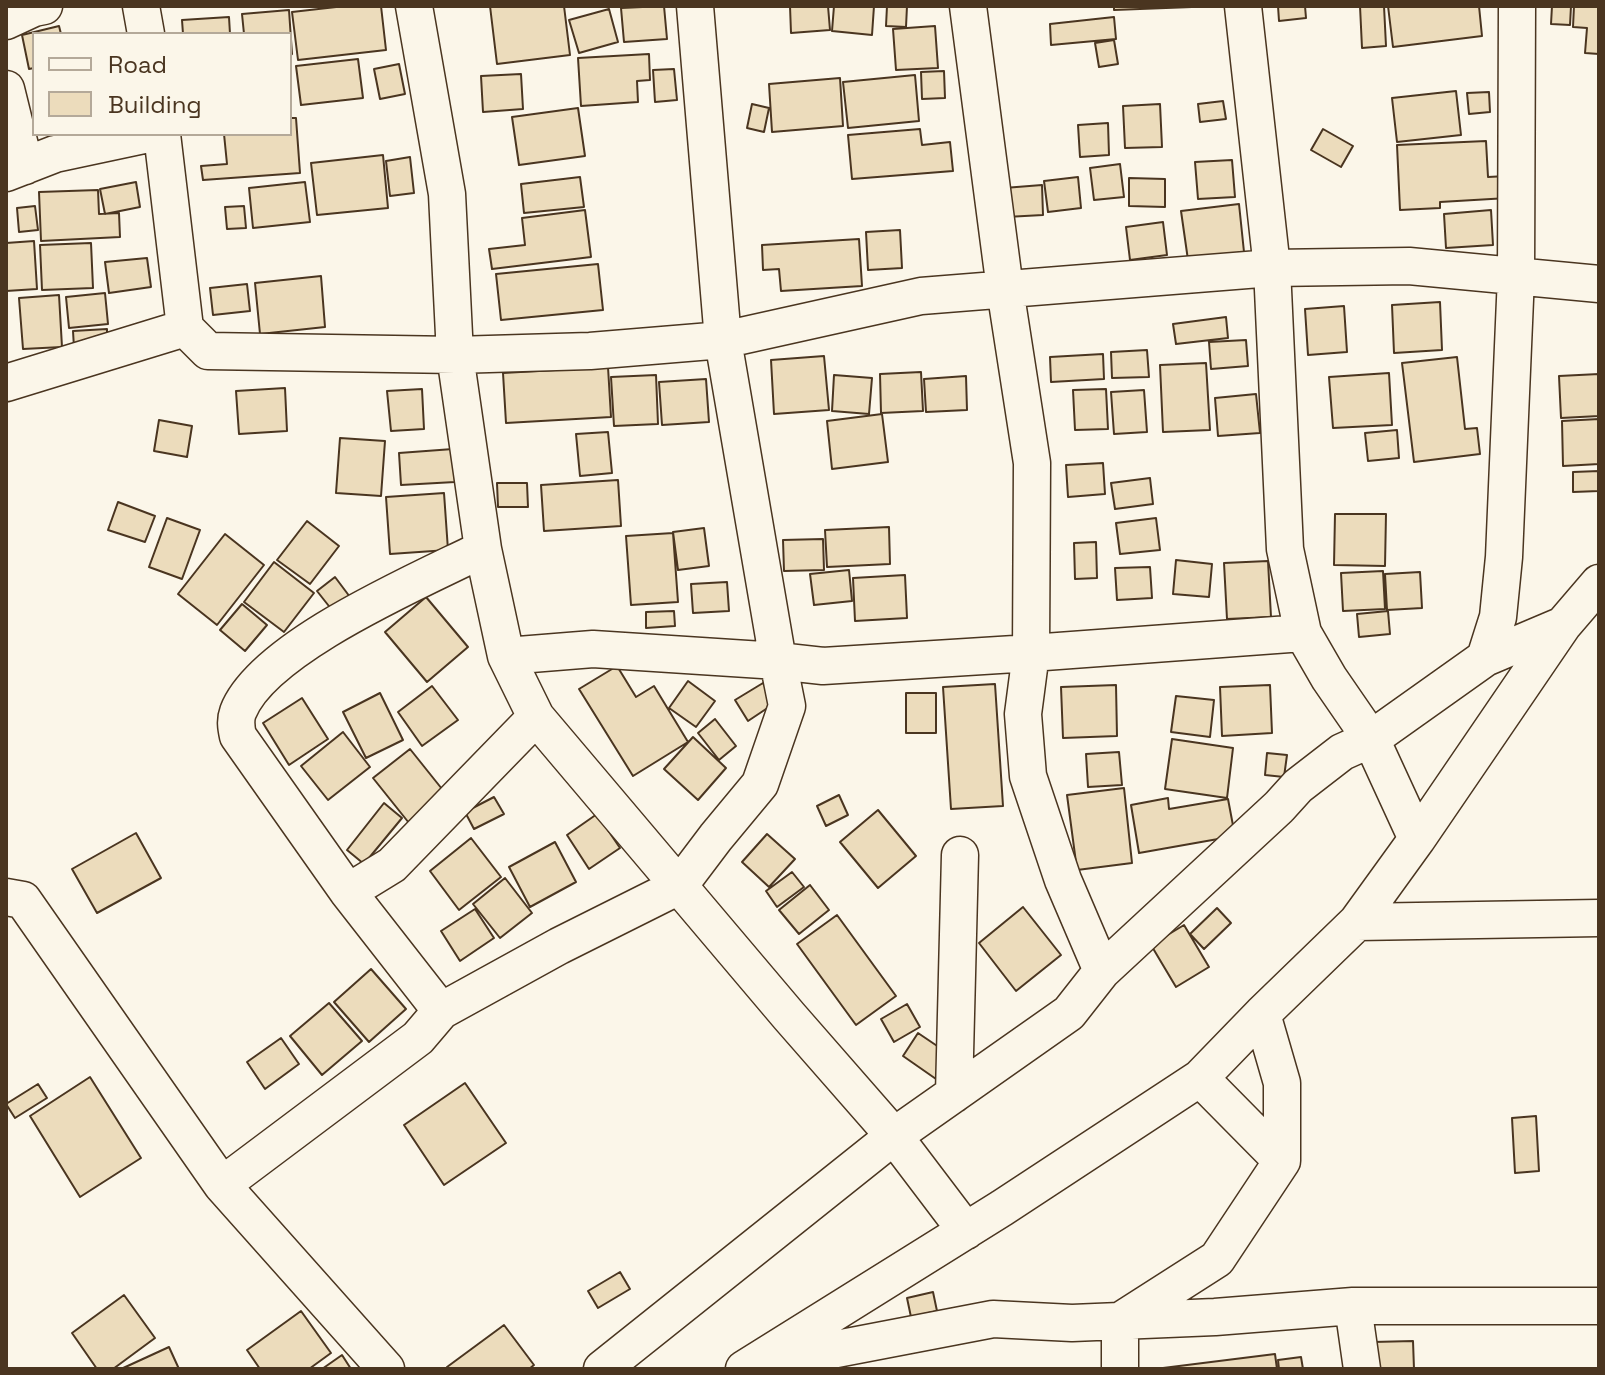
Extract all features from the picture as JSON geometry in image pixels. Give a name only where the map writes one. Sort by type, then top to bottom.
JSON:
[{"type":"street","points":[[6,21],[44,6]]},
{"type":"street","points":[[141,6],[146,32]]},
{"type":"street","points":[[414,6],[447,194],[455,355],[483,549],[506,656],[536,717],[894,1136],[966,1231]]},
{"type":"street","points":[[222,1185],[418,1038],[441,1011],[559,946],[679,886],[760,784],[787,706],[723,340],[695,6]]},
{"type":"street","points":[[968,6],[1005,289],[1032,463],[1031,653],[1023,714],[1028,776],[1063,880],[1102,971]]},
{"type":"street","points":[[1243,6],[1272,268],[1285,549],[1303,633],[1329,678],[1371,739],[1417,839]]},
{"type":"street","points":[[1485,658],[1498,617],[1504,557],[1516,276],[1517,6]]},
{"type":"street","points":[[6,89],[16,170],[55,154],[140,136]]},
{"type":"street","points":[[162,136],[185,328],[208,351],[455,355],[590,351],[723,340],[921,296],[1272,268],[1409,266],[1599,284]]},
{"type":"street","points":[[6,383],[185,328]]},
{"type":"street","points":[[441,1011],[348,892],[238,736],[235,722],[254,687],[291,652],[369,605],[483,549]]},
{"type":"street","points":[[746,1367],[966,1231],[1200,1078],[1357,922],[1563,625],[1599,583]]},
{"type":"street","points":[[602,1369],[894,1136],[1069,1013],[1102,971],[1298,786],[1342,752],[1371,739],[1485,658],[1563,625]]},
{"type":"street","points":[[506,656],[593,649],[823,666],[1303,633]]},
{"type":"street","points":[[348,892],[392,865],[536,717]]},
{"type":"street","points":[[954,1094],[960,855]]},
{"type":"street","points":[[6,897],[23,900],[222,1185],[386,1369]]},
{"type":"street","points":[[1357,922],[1599,918]]},
{"type":"street","points":[[1120,1321],[1217,1259],[1282,1161],[1282,1083],[1262,1014]]},
{"type":"street","points":[[1200,1078],[1282,1161]]},
{"type":"street","points":[[746,1367],[849,1358],[993,1319],[1072,1323],[1215,1317],[1353,1306],[1599,1306]]},
{"type":"street","points":[[1353,1306],[1362,1369]]},
{"type":"street","points":[[1120,1321],[1120,1369]]},
{"type":"building","points":[[345,6],[381,6],[386,50],[298,60],[292,12]]},
{"type":"building","points":[[490,6],[564,6],[570,55],[497,64]]},
{"type":"building","points":[[664,6],[667,39],[624,42],[621,8]]},
{"type":"building","points":[[790,6],[828,6],[830,30],[791,33]]},
{"type":"building","points":[[834,6],[874,6],[872,35],[832,31]]},
{"type":"building","points":[[887,6],[907,6],[906,27],[886,26]]},
{"type":"building","points":[[1114,6],[1218,6],[1114,10]]},
{"type":"building","points":[[1278,6],[1305,6],[1306,18],[1279,21]]},
{"type":"building","points":[[1360,6],[1384,6],[1386,46],[1362,48]]},
{"type":"building","points":[[1388,6],[1479,6],[1482,36],[1393,47]]},
{"type":"building","points":[[1552,6],[1571,6],[1570,25],[1551,24]]},
{"type":"building","points":[[1574,6],[1599,6],[1599,54],[1585,53],[1587,28],[1573,27]]},
{"type":"building","points":[[609,9],[618,42],[579,53],[569,20]]},
{"type":"building","points":[[289,10],[290,32],[244,32],[242,14]]},
{"type":"building","points":[[229,17],[230,32],[183,32],[182,20]]},
{"type":"building","points":[[1114,17],[1116,39],[1051,45],[1050,24]]},
{"type":"building","points":[[59,26],[60,32],[34,32]]},
{"type":"building","points":[[935,26],[938,68],[896,70],[893,29]]},
{"type":"building","points":[[32,33],[32,68],[29,69],[22,35]]},
{"type":"building","points":[[1114,40],[1118,64],[1099,67],[1095,43]]},
{"type":"building","points":[[649,54],[650,80],[637,81],[638,102],[581,106],[578,58]]},
{"type":"building","points":[[358,59],[363,98],[301,105],[296,66]]},
{"type":"building","points":[[399,64],[405,94],[380,99],[374,69]]},
{"type":"building","points":[[674,69],[677,100],[655,102],[653,70]]},
{"type":"building","points":[[944,71],[945,98],[922,99],[921,72]]},
{"type":"building","points":[[521,74],[523,109],[483,112],[481,76]]},
{"type":"building","points":[[915,75],[919,121],[848,128],[843,82]]},
{"type":"building","points":[[840,78],[843,126],[772,132],[769,84]]},
{"type":"building","points":[[1456,91],[1461,135],[1397,142],[1392,98]]},
{"type":"building","points":[[1489,92],[1490,112],[1469,114],[1467,93]]},
{"type":"building","points":[[1223,101],[1226,119],[1200,122],[1198,104]]},
{"type":"building","points":[[752,104],[769,108],[764,132],[747,128]]},
{"type":"building","points":[[1160,104],[1162,147],[1125,148],[1123,106]]},
{"type":"building","points":[[578,108],[585,156],[519,165],[512,117]]},
{"type":"building","points":[[292,118],[296,118],[300,173],[203,180],[201,166],[227,164],[224,136],[292,136]]},
{"type":"building","points":[[1108,123],[1109,155],[1080,157],[1078,125]]},
{"type":"building","points":[[920,129],[922,145],[950,142],[953,171],[852,179],[848,135]]},
{"type":"building","points":[[1323,129],[1353,146],[1341,167],[1311,150]]},
{"type":"building","points":[[1486,141],[1488,177],[1507,176],[1508,198],[1440,202],[1440,208],[1400,210],[1397,145]]},
{"type":"building","points":[[383,155],[388,208],[317,215],[311,163]]},
{"type":"building","points":[[410,157],[414,193],[390,196],[386,161]]},
{"type":"building","points":[[1232,160],[1235,197],[1198,199],[1195,162]]},
{"type":"building","points":[[1120,164],[1124,197],[1094,200],[1090,168]]},
{"type":"building","points":[[580,177],[584,207],[524,213],[521,184]]},
{"type":"building","points":[[1078,177],[1081,208],[1048,212],[1044,181]]},
{"type":"building","points":[[1129,178],[1165,179],[1165,207],[1129,206]]},
{"type":"building","points":[[136,182],[140,207],[105,214],[100,189]]},
{"type":"building","points":[[305,182],[310,222],[253,228],[249,188]]},
{"type":"building","points":[[1042,185],[1043,215],[1006,217],[1004,188]]},
{"type":"building","points":[[98,190],[99,214],[119,213],[120,237],[41,241],[39,192]]},
{"type":"building","points":[[1239,204],[1244,252],[1188,260],[1181,211]]},
{"type":"building","points":[[35,206],[38,230],[19,232],[17,208]]},
{"type":"building","points":[[244,206],[246,228],[227,229],[225,207]]},
{"type":"building","points":[[585,210],[591,257],[492,269],[489,249],[525,245],[522,218]]},
{"type":"building","points":[[1491,210],[1493,245],[1446,248],[1444,214]]},
{"type":"building","points":[[1163,222],[1167,255],[1130,260],[1126,227]]},
{"type":"building","points":[[900,230],[902,268],[868,270],[866,232]]},
{"type":"building","points":[[859,239],[862,286],[781,291],[779,269],[763,270],[762,245]]},
{"type":"building","points":[[34,241],[37,289],[6,291],[6,243]]},
{"type":"building","points":[[91,243],[93,288],[42,290],[40,245]]},
{"type":"building","points":[[147,258],[151,287],[109,293],[105,262]]},
{"type":"building","points":[[598,264],[603,310],[501,320],[496,274]]},
{"type":"building","points":[[321,276],[325,327],[260,334],[255,283]]},
{"type":"building","points":[[247,284],[250,311],[213,315],[210,288]]},
{"type":"building","points":[[105,293],[108,324],[69,328],[66,297]]},
{"type":"building","points":[[59,295],[62,347],[23,349],[19,298]]},
{"type":"building","points":[[1440,302],[1442,350],[1394,353],[1392,305]]},
{"type":"building","points":[[1344,306],[1347,352],[1308,355],[1305,309]]},
{"type":"building","points":[[1226,317],[1228,338],[1176,344],[1173,324]]},
{"type":"building","points":[[107,329],[107,347],[74,348],[73,331]]},
{"type":"building","points":[[1246,340],[1248,366],[1211,369],[1209,342]]},
{"type":"building","points":[[1147,350],[1149,377],[1112,378],[1111,352]]},
{"type":"building","points":[[1103,354],[1104,379],[1051,382],[1050,357]]},
{"type":"building","points":[[824,356],[829,410],[774,414],[771,360]]},
{"type":"building","points":[[1457,357],[1465,429],[1477,428],[1480,454],[1414,462],[1402,363]]},
{"type":"building","points":[[1206,363],[1210,430],[1163,432],[1160,365]]},
{"type":"building","points":[[608,367],[611,417],[506,423],[503,373]]},
{"type":"building","points":[[921,372],[923,411],[881,413],[880,374]]},
{"type":"building","points":[[1389,373],[1392,425],[1333,428],[1329,377]]},
{"type":"building","points":[[1599,374],[1599,416],[1561,418],[1559,376]]},
{"type":"building","points":[[656,375],[658,424],[614,426],[611,377]]},
{"type":"building","points":[[834,375],[872,378],[869,414],[832,411]]},
{"type":"building","points":[[966,376],[967,410],[926,412],[924,379]]},
{"type":"building","points":[[706,379],[709,422],[662,425],[659,382]]},
{"type":"building","points":[[285,388],[287,431],[239,434],[236,391]]},
{"type":"building","points":[[422,389],[424,429],[391,431],[387,391]]},
{"type":"building","points":[[1106,389],[1108,429],[1075,430],[1073,390]]},
{"type":"building","points":[[1144,390],[1147,432],[1114,434],[1111,392]]},
{"type":"building","points":[[1256,394],[1260,433],[1218,436],[1215,398]]},
{"type":"building","points":[[882,414],[888,462],[832,469],[827,421]]},
{"type":"building","points":[[1599,419],[1599,464],[1563,466],[1562,421]]},
{"type":"building","points":[[159,420],[192,426],[187,457],[154,451]]},
{"type":"building","points":[[1397,430],[1399,458],[1368,461],[1365,433]]},
{"type":"building","points":[[608,432],[612,473],[580,476],[576,434]]},
{"type":"building","points":[[340,438],[385,441],[381,496],[336,493]]},
{"type":"building","points":[[453,449],[455,482],[401,485],[399,453]]},
{"type":"building","points":[[1103,463],[1105,494],[1068,497],[1066,465]]},
{"type":"building","points":[[1599,471],[1599,491],[1573,492],[1573,472]]},
{"type":"building","points":[[1150,478],[1153,504],[1115,509],[1111,483]]},
{"type":"building","points":[[618,480],[621,526],[544,531],[541,485]]},
{"type":"building","points":[[497,483],[527,483],[528,507],[498,507]]},
{"type":"building","points":[[444,493],[448,550],[390,554],[386,497]]},
{"type":"building","points":[[118,502],[155,516],[145,542],[108,530]]},
{"type":"building","points":[[1335,514],[1386,514],[1385,566],[1334,565]]},
{"type":"building","points":[[167,518],[200,530],[182,579],[149,567]]},
{"type":"building","points":[[1156,518],[1160,550],[1120,554],[1116,523]]},
{"type":"building","points":[[307,521],[339,546],[310,584],[277,560]]},
{"type":"building","points":[[889,527],[890,564],[827,567],[825,530]]},
{"type":"building","points":[[704,528],[709,566],[678,570],[673,532]]},
{"type":"building","points":[[673,533],[678,602],[631,605],[626,536]]},
{"type":"building","points":[[225,534],[264,565],[217,625],[178,594]]},
{"type":"building","points":[[823,539],[824,570],[784,571],[783,540]]},
{"type":"building","points":[[1096,542],[1097,578],[1075,579],[1074,543]]},
{"type":"building","points":[[1176,560],[1212,564],[1209,597],[1173,594]]},
{"type":"building","points":[[1268,561],[1271,617],[1227,619],[1224,563]]},
{"type":"building","points":[[274,562],[314,593],[284,632],[244,602]]},
{"type":"building","points":[[1150,567],[1152,598],[1117,600],[1115,568]]},
{"type":"building","points":[[849,570],[852,601],[814,605],[810,574]]},
{"type":"building","points":[[1383,571],[1385,609],[1343,611],[1341,573]]},
{"type":"building","points":[[1420,572],[1422,608],[1387,610],[1385,574]]},
{"type":"building","points":[[905,575],[907,618],[855,621],[853,578]]},
{"type":"building","points":[[335,577],[350,597],[332,610],[317,591]]},
{"type":"building","points":[[727,582],[729,611],[693,613],[691,584]]},
{"type":"building","points":[[426,597],[468,647],[427,682],[385,632]]},
{"type":"building","points":[[242,604],[267,625],[245,651],[220,630]]},
{"type":"building","points":[[674,611],[675,626],[646,628],[646,612]]},
{"type":"building","points":[[1388,611],[1390,634],[1359,637],[1357,614]]},
{"type":"building","points":[[617,666],[636,697],[654,686],[688,742],[633,776],[579,689]]},
{"type":"building","points":[[688,681],[715,701],[696,727],[669,708]]},
{"type":"building","points":[[763,683],[775,703],[748,721],[735,700]]},
{"type":"building","points":[[995,684],[1003,806],[951,809],[943,687]]},
{"type":"building","points":[[1116,685],[1117,736],[1063,738],[1061,687]]},
{"type":"building","points":[[1270,685],[1272,733],[1222,736],[1220,687]]},
{"type":"building","points":[[432,686],[458,720],[422,746],[398,712]]},
{"type":"building","points":[[380,693],[403,740],[366,758],[343,712]]},
{"type":"building","points":[[906,693],[936,693],[936,733],[906,733]]},
{"type":"building","points":[[1176,696],[1214,700],[1210,737],[1171,732]]},
{"type":"building","points":[[302,698],[328,739],[289,765],[263,723]]},
{"type":"building","points":[[715,719],[736,746],[719,760],[698,733]]},
{"type":"building","points":[[343,732],[370,767],[328,800],[301,766]]},
{"type":"building","points":[[693,737],[726,768],[698,800],[664,769]]},
{"type":"building","points":[[1172,739],[1233,748],[1227,798],[1165,789]]},
{"type":"building","points":[[410,749],[446,794],[409,823],[373,778]]},
{"type":"building","points":[[1119,752],[1122,785],[1088,787],[1086,754]]},
{"type":"building","points":[[1267,753],[1287,755],[1284,777],[1265,775]]},
{"type":"building","points":[[1124,788],[1132,863],[1077,870],[1067,795]]},
{"type":"building","points":[[839,795],[848,815],[826,826],[817,806]]},
{"type":"building","points":[[494,797],[504,814],[474,829],[465,812]]},
{"type":"building","points":[[1168,798],[1169,809],[1228,799],[1235,836],[1139,853],[1131,805]]},
{"type":"building","points":[[384,803],[402,818],[364,864],[347,850]]},
{"type":"building","points":[[878,810],[916,856],[878,888],[840,842]]},
{"type":"building","points":[[597,814],[620,848],[589,869],[567,835]]},
{"type":"building","points":[[136,833],[161,878],[97,913],[72,869]]},
{"type":"building","points":[[767,834],[795,859],[769,887],[742,862]]},
{"type":"building","points":[[471,838],[501,877],[459,910],[430,871]]},
{"type":"building","points":[[555,842],[576,882],[530,907],[509,867]]},
{"type":"building","points":[[792,872],[804,887],[777,907],[766,891]]},
{"type":"building","points":[[505,878],[532,913],[500,938],[473,904]]},
{"type":"building","points":[[810,885],[829,910],[799,934],[779,910]]},
{"type":"building","points":[[1023,907],[1061,955],[1016,991],[979,943]]},
{"type":"building","points":[[1217,908],[1231,923],[1204,949],[1190,934]]},
{"type":"building","points":[[475,909],[494,938],[460,961],[441,931]]},
{"type":"building","points":[[837,915],[896,996],[856,1025],[797,944]]},
{"type":"building","points":[[1184,925],[1209,967],[1176,987],[1151,945]]},
{"type":"building","points":[[371,969],[406,1009],[369,1042],[334,1002]]},
{"type":"building","points":[[329,1003],[362,1041],[322,1075],[290,1036]]},
{"type":"building","points":[[907,1004],[920,1027],[894,1042],[881,1019]]},
{"type":"building","points":[[918,1033],[952,1056],[936,1079],[903,1056]]},
{"type":"building","points":[[281,1038],[299,1064],[265,1089],[247,1062]]},
{"type":"building","points":[[90,1077],[141,1158],[80,1197],[30,1116]]},
{"type":"building","points":[[465,1083],[506,1143],[444,1185],[404,1125]]},
{"type":"building","points":[[38,1084],[47,1098],[15,1118],[6,1104]]},
{"type":"building","points":[[1536,1116],[1539,1171],[1515,1173],[1512,1118]]},
{"type":"building","points":[[620,1272],[630,1289],[598,1308],[588,1291]]},
{"type":"building","points":[[933,1292],[937,1311],[911,1317],[907,1298]]},
{"type":"building","points":[[124,1295],[155,1338],[113,1369],[97,1369],[72,1333]]},
{"type":"building","points":[[301,1311],[331,1353],[309,1369],[260,1369],[247,1350]]},
{"type":"building","points":[[504,1325],[534,1365],[529,1369],[448,1369],[447,1367]]},
{"type":"building","points":[[1413,1341],[1414,1369],[1374,1369],[1373,1342]]},
{"type":"building","points":[[169,1347],[179,1369],[121,1369]]},
{"type":"building","points":[[1275,1354],[1277,1369],[1155,1369]]},
{"type":"building","points":[[342,1355],[351,1369],[322,1369]]},
{"type":"building","points":[[1301,1357],[1303,1369],[1279,1369],[1278,1360]]}]
